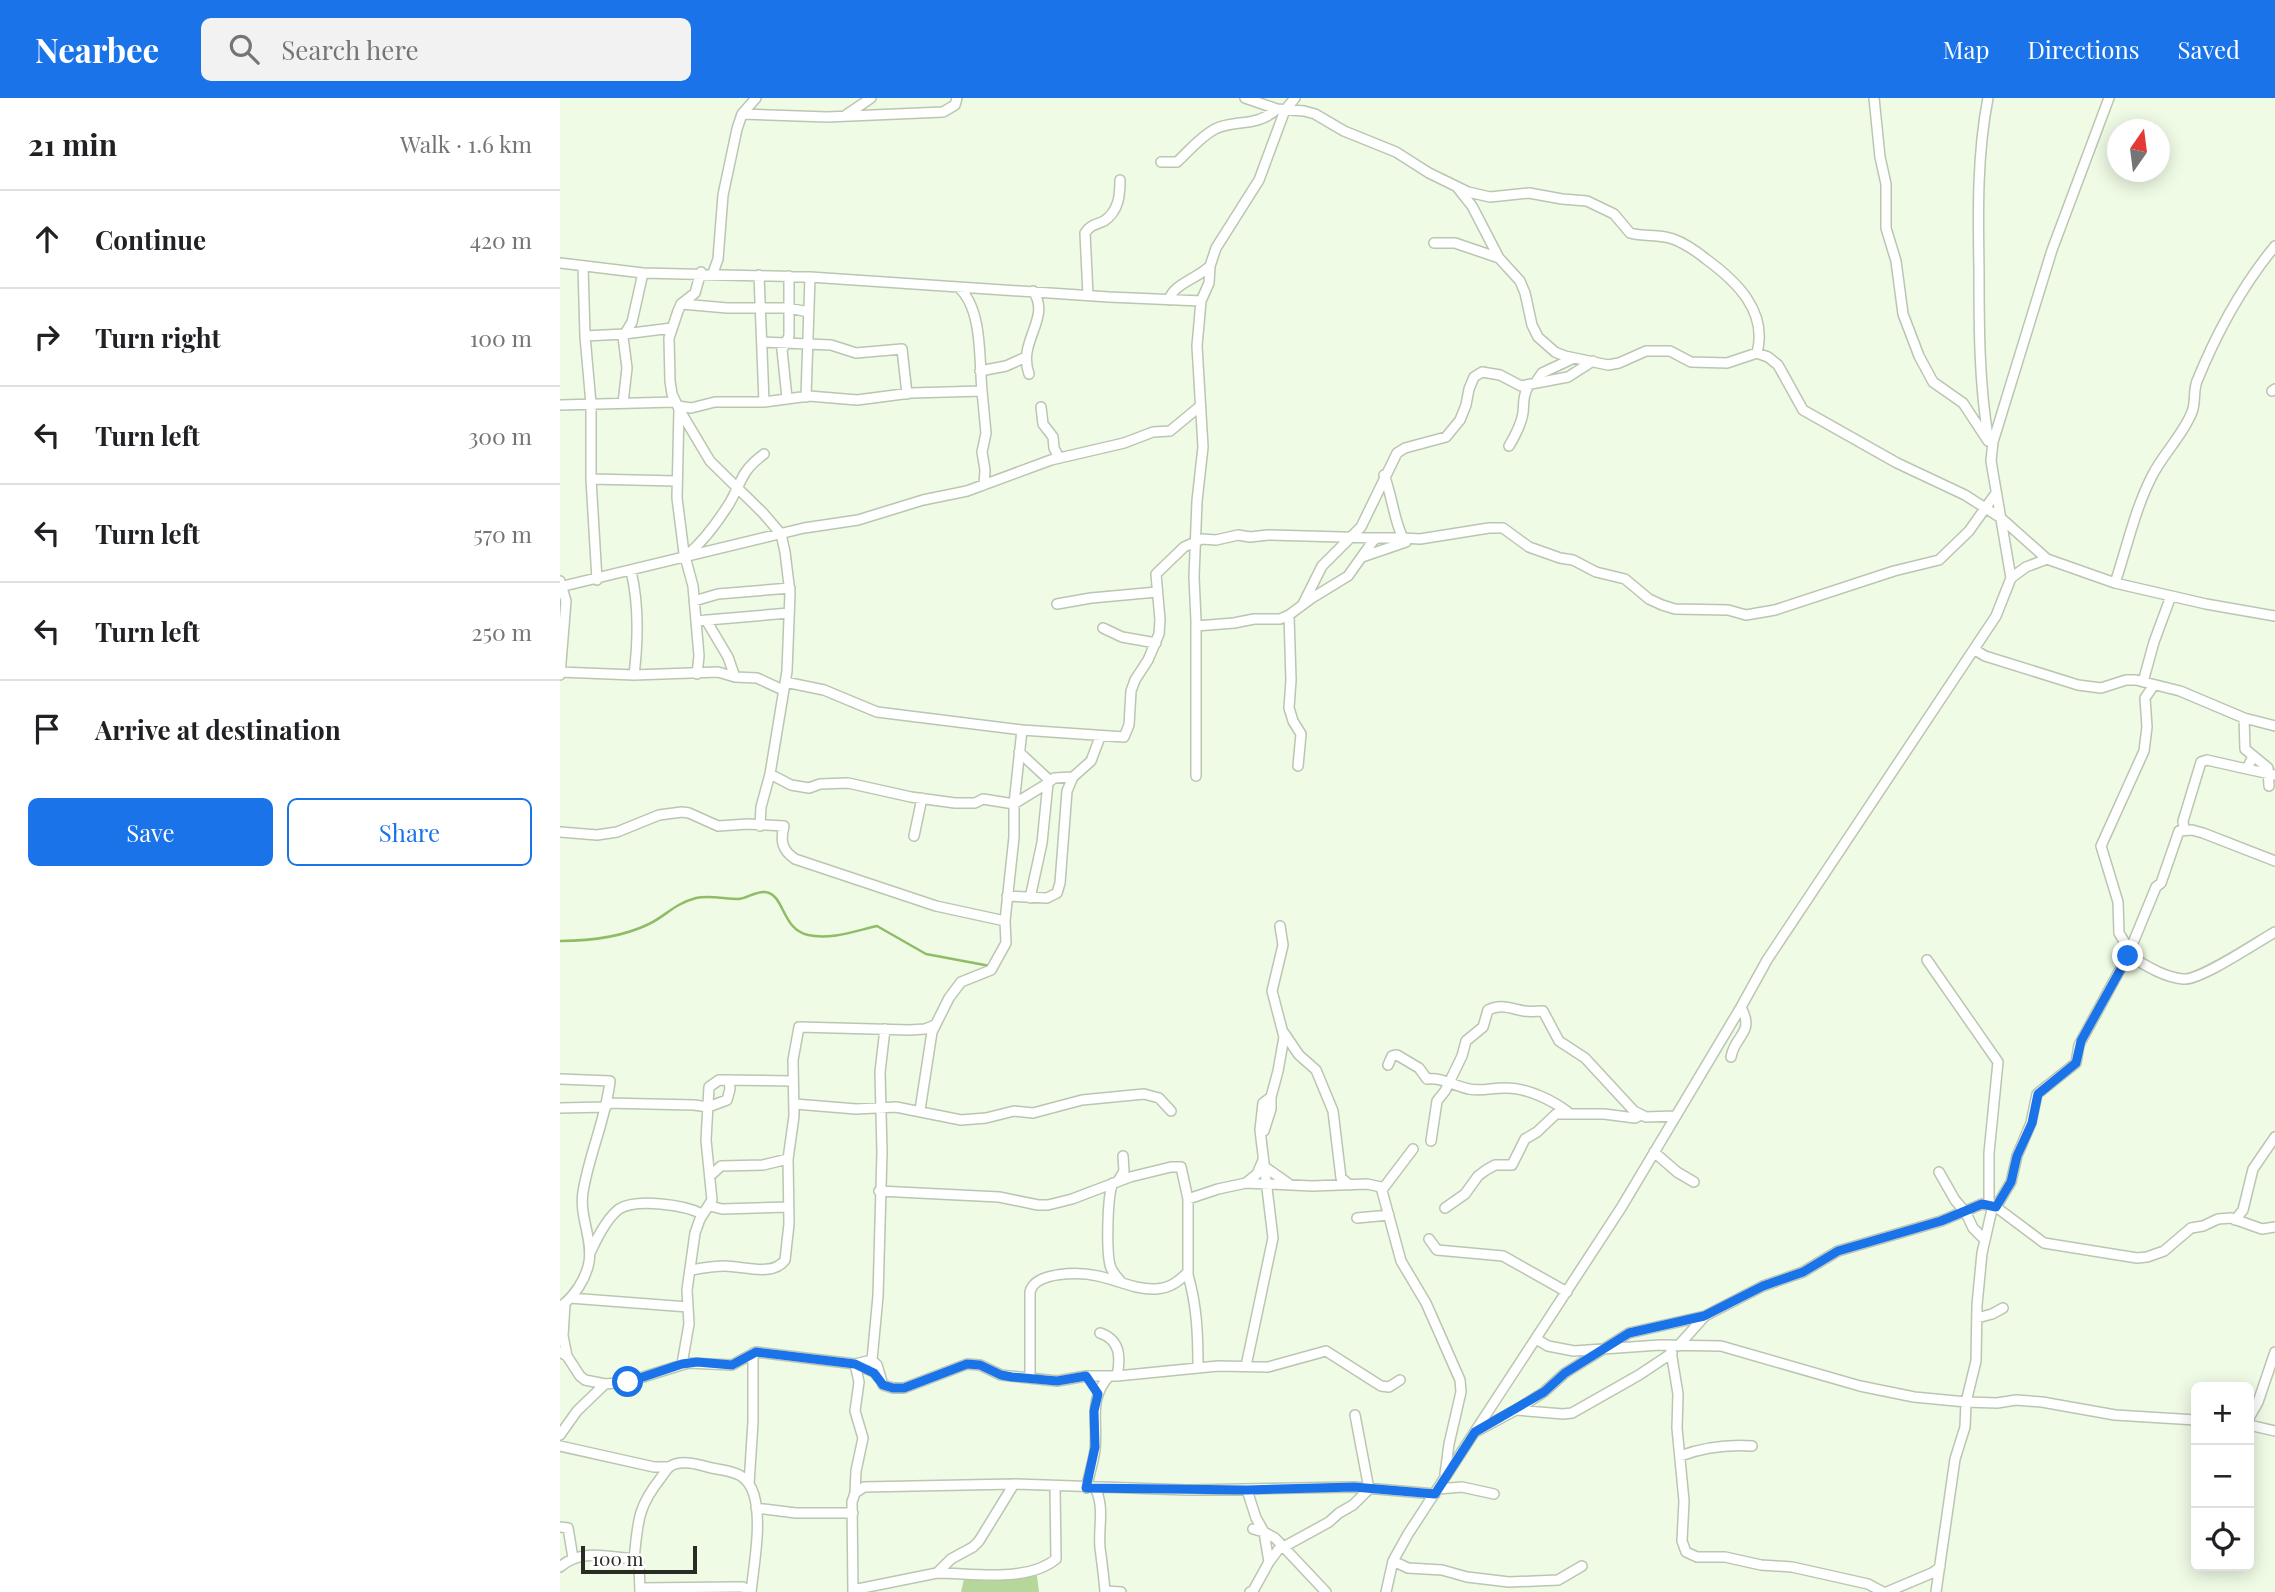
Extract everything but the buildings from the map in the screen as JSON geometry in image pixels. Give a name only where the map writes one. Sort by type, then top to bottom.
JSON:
[{"type":"street","points":[[713,273],[718,259],[723,195],[737,129],[742,114],[756,98]]},
{"type":"street","points":[[844,116],[871,98]]},
{"type":"street","points":[[742,114],[844,116],[943,112],[955,105],[957,98]]},
{"type":"street","points":[[1245,98],[1281,109],[1315,114],[1344,131],[1396,152],[1457,187],[1490,197],[1521,192],[1585,200],[1614,214],[1630,233],[1674,239],[1712,263],[1740,289],[1756,313],[1760,337],[1756,353]]},
{"type":"street","points":[[1161,162],[1177,162],[1206,134],[1218,128],[1267,117],[1295,98]]},
{"type":"street","points":[[1874,98],[1880,157],[1886,184],[1886,228],[1899,277],[1903,314],[1919,356],[1933,382],[1963,403],[1988,441],[1992,452],[1996,493],[2011,578]]},
{"type":"street","points":[[1988,98],[1983,126],[1978,222],[1980,347],[1988,441]]},
{"type":"street","points":[[1992,452],[2001,413],[2052,250],[2109,98]]},
{"type":"street","points":[[1196,776],[1195,541],[1203,447],[1197,346],[1201,301],[1209,284],[1210,266],[1222,236],[1259,180],[1281,109]]},
{"type":"street","points":[[1088,295],[1085,233],[1090,226],[1104,221],[1117,206],[1120,180]]},
{"type":"street","points":[[1457,187],[1472,206],[1499,258],[1520,281],[1538,337],[1555,352],[1608,365],[1646,351],[1676,354],[1686,362],[1727,363],[1756,353],[1768,357],[1778,365],[1803,410],[1897,463],[1965,495],[2001,518],[2047,559],[2115,583],[2275,616]]},
{"type":"street","points":[[1434,243],[1455,243],[1499,258]]},
{"type":"street","points":[[2115,583],[2138,508],[2159,461],[2190,417],[2195,405],[2197,382],[2247,281],[2275,246]]},
{"type":"street","points":[[560,263],[643,273],[701,272],[810,277],[1201,301]]},
{"type":"street","points":[[583,266],[597,580]]},
{"type":"street","points":[[1169,300],[1171,292],[1177,287],[1200,276],[1210,266]]},
{"type":"street","points":[[698,674],[694,601],[680,529],[676,481],[677,406],[669,363],[669,338],[681,304],[695,293],[701,272]]},
{"type":"street","points":[[623,403],[627,368],[624,334],[635,313],[643,273]]},
{"type":"street","points":[[759,275],[764,402]]},
{"type":"street","points":[[787,398],[782,350],[789,336],[789,276]]},
{"type":"street","points":[[806,397],[810,277]]},
{"type":"street","points":[[958,286],[968,297],[979,342],[986,433],[982,452],[984,485]]},
{"type":"street","points":[[1029,374],[1026,357],[1028,343],[1038,320],[1039,310],[1038,298],[1033,291]]},
{"type":"street","points":[[681,304],[789,308],[808,312]]},
{"type":"street","points":[[585,336],[672,328]]},
{"type":"street","points":[[762,342],[831,345],[856,353],[902,349],[907,394]]},
{"type":"street","points":[[980,371],[1006,366],[1026,357]]},
{"type":"street","points":[[1509,446],[1522,415],[1523,397],[1532,383],[1542,373],[1574,358]]},
{"type":"street","points":[[1303,604],[1322,566],[1361,527],[1397,453],[1405,448],[1436,442],[1446,437],[1454,429],[1466,405],[1468,389],[1474,377],[1482,372],[1490,372],[1521,386],[1568,377],[1593,361]]},
{"type":"street","points":[[560,405],[623,403],[691,408],[715,402],[764,402],[806,397],[847,400],[982,391]]},
{"type":"street","points":[[677,406],[710,461],[781,534],[790,588],[788,671],[770,774],[763,797],[760,826]]},
{"type":"street","points":[[1041,407],[1044,424],[1052,434],[1059,458]]},
{"type":"street","points":[[1199,407],[1170,431],[1153,432],[1125,443],[1059,458],[984,485],[858,520],[781,534],[597,580],[561,585],[566,601],[560,674],[718,672],[735,677],[757,678],[784,686],[824,690],[877,712],[1022,730],[1124,737],[1127,734],[1131,691],[1156,643],[1160,620],[1155,580],[1160,567],[1195,541],[1238,535],[1408,539],[1503,528],[1530,547],[1573,561],[1596,572],[1625,579],[1649,599],[1662,605],[1728,610],[1746,615],[1775,610],[1894,571],[1939,560],[1958,543],[1996,493]]},
{"type":"street","points":[[685,557],[717,523],[744,472],[764,454]]},
{"type":"street","points":[[1384,475],[1392,495],[1398,529],[1408,539]]},
{"type":"street","points":[[591,479],[676,481]]},
{"type":"street","points":[[1196,626],[1254,619],[1280,619],[1289,615],[1348,576],[1377,538]]},
{"type":"street","points":[[1362,557],[1408,539]]},
{"type":"street","points":[[1386,1592],[1393,1561],[1408,1534],[1567,1292],[1786,930],[1975,650],[1996,616],[2011,578],[2026,566],[2047,559]]},
{"type":"street","points":[[631,571],[637,654],[634,675]]},
{"type":"street","points":[[694,601],[718,594],[790,588]]},
{"type":"street","points":[[1057,604],[1157,592]]},
{"type":"street","points":[[2143,682],[2171,596]]},
{"type":"street","points":[[696,621],[789,613]]},
{"type":"street","points":[[1289,615],[1289,708],[1301,734],[1297,766]]},
{"type":"street","points":[[706,620],[728,657],[735,677]]},
{"type":"street","points":[[1103,628],[1122,637],[1156,643]]},
{"type":"street","points":[[1975,650],[1985,656],[2078,685],[2101,688],[2131,679],[2143,682],[2190,695],[2244,718],[2275,726]]},
{"type":"street","points":[[2154,685],[2145,698],[2147,727],[2144,751],[2101,845],[2118,902],[2119,933],[2129,953],[2161,973],[2186,980],[2216,967],[2275,932]]},
{"type":"street","points":[[2244,718],[2245,749],[2268,768],[2272,775],[2269,786]]},
{"type":"street","points":[[920,1110],[935,1025],[953,990],[961,982],[991,970],[1006,943],[1004,921],[1022,730]]},
{"type":"street","points":[[1007,896],[1054,896],[1059,887],[1067,791],[1073,777],[1091,761],[1100,737]]},
{"type":"street","points":[[1019,752],[1047,778],[1048,783],[1042,843],[1031,898]]},
{"type":"street","points":[[2247,769],[2253,756]]},
{"type":"street","points":[[2184,829],[2183,821],[2201,762],[2207,760],[2272,775]]},
{"type":"street","points":[[770,774],[777,779],[809,788],[820,784],[848,783],[955,803],[975,803],[982,799],[1014,804],[1054,778],[1073,777]]},
{"type":"street","points":[[914,836],[922,798]]},
{"type":"street","points":[[560,832],[597,835],[617,832],[659,815],[682,812],[718,826],[784,826],[781,842],[787,853],[807,864],[936,906],[1004,921]]},
{"type":"street","points":[[1992,1205],[2011,1182],[2017,1156],[2032,1123],[2038,1094],[2076,1063],[2081,1041],[2129,953],[2156,887],[2161,883],[2179,831],[2184,829],[2203,833],[2275,862]]},
{"type":"street","points":[[1280,926],[1283,945],[1272,991],[1284,1033],[1321,1080],[1333,1111],[1341,1178],[1350,1185]]},
{"type":"street","points":[[1927,960],[1998,1062],[1989,1153],[1992,1205],[1984,1239],[1976,1361],[1966,1402],[1965,1427],[1955,1458],[1936,1592]]},
{"type":"street","points":[[1431,1140],[1437,1101],[1462,1056],[1466,1041],[1483,1027],[1491,1008],[1513,1007],[1524,1011],[1543,1011],[1559,1041],[1585,1058],[1596,1073],[1641,1115],[1654,1118],[1675,1116]]},
{"type":"street","points":[[1731,1058],[1734,1045],[1746,1031],[1746,1019],[1741,1007]]},
{"type":"street","points":[[691,1270],[724,1266],[769,1269],[783,1264],[787,1248],[788,1159],[795,1104],[794,1051],[799,1027],[852,1030],[925,1029],[935,1025]]},
{"type":"street","points":[[880,1380],[877,1365],[872,1360],[878,1285],[882,1153],[880,1072],[885,1029]]},
{"type":"street","points":[[1246,1366],[1273,1238],[1265,1184],[1264,1130],[1271,1110],[1271,1097],[1279,1071],[1284,1033]]},
{"type":"street","points":[[1388,1065],[1392,1056],[1401,1056],[1419,1068],[1427,1079],[1437,1078],[1476,1090],[1525,1090],[1569,1113]]},
{"type":"street","points":[[560,1079],[610,1081],[583,1191],[583,1211],[590,1253],[587,1271],[565,1303],[563,1336],[564,1354],[580,1376],[592,1382],[628,1382],[682,1364],[697,1362],[732,1365],[753,1353],[762,1352],[855,1364],[874,1373],[883,1385],[893,1388],[904,1388],[967,1364],[980,1365],[1001,1375],[1057,1381],[1086,1376],[1198,1368],[1259,1367],[1326,1351],[1381,1386],[1389,1387],[1400,1380]]},
{"type":"street","points":[[682,1364],[689,1324],[687,1290],[695,1233],[702,1214],[710,1206],[712,1194],[706,1140],[709,1087],[715,1082],[729,1080],[793,1081]]},
{"type":"street","points":[[560,1108],[606,1105],[708,1107],[727,1100],[729,1080]]},
{"type":"street","points":[[795,1104],[856,1109],[896,1107],[920,1110],[942,1117],[976,1119],[1014,1111],[1034,1113],[1082,1100],[1144,1094],[1159,1098],[1171,1111]]},
{"type":"street","points":[[1445,1208],[1465,1194],[1486,1170],[1495,1165],[1512,1165],[1525,1139],[1556,1114],[1604,1114],[1635,1118],[1641,1115]]},
{"type":"street","points":[[2235,1220],[2242,1210],[2253,1169],[2275,1137]]},
{"type":"street","points":[[1382,1190],[1413,1149]]},
{"type":"street","points":[[1654,1152],[1677,1172],[1694,1182]]},
{"type":"street","points":[[1246,1183],[1257,1174],[1265,1155]]},
{"type":"street","points":[[1121,1282],[1109,1261],[1108,1214],[1110,1187],[1124,1171],[1123,1156]]},
{"type":"street","points":[[710,1176],[721,1166],[763,1165],[788,1159]]},
{"type":"street","points":[[879,1191],[999,1197],[1032,1202],[1038,1206],[1072,1199],[1115,1182],[1178,1166],[1182,1170],[1188,1199],[1188,1272],[1198,1323],[1198,1368]]},
{"type":"street","points":[[1265,1167],[1290,1185]]},
{"type":"street","points":[[1939,1172],[1973,1228],[1984,1239]]},
{"type":"street","points":[[1188,1199],[1246,1183],[1376,1185],[1382,1190],[1401,1261],[1426,1303],[1460,1380],[1461,1392],[1444,1479]]},
{"type":"street","points":[[590,1253],[614,1214],[624,1207],[653,1204],[693,1210],[702,1214]]},
{"type":"street","points":[[1475,1432],[1544,1392],[1565,1373],[1635,1330],[1704,1316],[1763,1286],[1803,1272],[1838,1251],[1915,1229],[1982,1204],[1992,1205],[2044,1243],[2137,1258],[2164,1251],[2191,1227],[2203,1226],[2218,1219],[2235,1220],[2262,1230],[2275,1227]]},
{"type":"street","points":[[710,1206],[722,1209],[788,1207]]},
{"type":"street","points":[[1357,1218],[1389,1214]]},
{"type":"street","points":[[1429,1239],[1437,1250],[1503,1256],[1567,1292]]},
{"type":"street","points":[[1177,1284],[1188,1272]]},
{"type":"street","points":[[1031,1378],[1030,1292],[1033,1283],[1040,1279],[1069,1275],[1098,1276],[1135,1288],[1157,1289],[1177,1284],[1192,1284]]},
{"type":"street","points":[[565,1303],[688,1307]]},
{"type":"street","points":[[1977,1318],[2003,1308]]},
{"type":"street","points":[[1516,1409],[1572,1413],[1639,1375],[1673,1348],[1704,1316]]},
{"type":"street","points":[[1091,1488],[1095,1447],[1094,1411],[1102,1385],[1113,1376],[1119,1365],[1118,1346],[1113,1339],[1100,1333]]},
{"type":"street","points":[[1536,1339],[1561,1349],[1721,1346],[1860,1386],[1913,1397],[1966,1402],[2016,1400],[2115,1415],[2191,1420]]},
{"type":"street","points":[[1673,1348],[1678,1394],[1677,1428],[1685,1502],[1682,1545],[1688,1554],[1702,1558],[1725,1557],[1761,1565],[1792,1567],[1868,1584],[1888,1592],[1940,1567]]},
{"type":"street","points":[[2254,1410],[2275,1352]]},
{"type":"street","points":[[560,1567],[583,1555],[634,1559],[639,1564],[640,1590],[743,1587],[751,1592],[757,1508],[749,1484],[753,1422],[753,1353]]},
{"type":"street","points":[[855,1364],[872,1360]]},
{"type":"street","points":[[855,1364],[859,1382],[855,1412],[863,1438],[852,1502],[853,1591],[937,1573],[991,1575],[1040,1570],[1056,1559],[1055,1487]]},
{"type":"street","points":[[1086,1376],[1098,1394]]},
{"type":"street","points":[[560,1435],[578,1411],[605,1384]]},
{"type":"street","points":[[1355,1415],[1369,1489]]},
{"type":"street","points":[[2254,1426],[2275,1431]]},
{"type":"street","points":[[1680,1456],[1704,1447],[1730,1444],[1752,1446]]},
{"type":"street","points":[[560,1446],[654,1467],[696,1463],[739,1474],[749,1484]]},
{"type":"street","points":[[634,1559],[644,1501],[668,1467]]},
{"type":"street","points":[[855,1493],[864,1487],[1014,1484],[1247,1490],[1316,1487],[1436,1492],[1462,1487],[1494,1493]]},
{"type":"street","points":[[937,1573],[951,1559],[979,1541],[1014,1484]]},
{"type":"street","points":[[1091,1488],[1098,1495],[1101,1516],[1100,1548],[1105,1592],[1121,1592]]},
{"type":"street","points":[[1250,1592],[1269,1562],[1284,1546],[1329,1522],[1353,1505],[1369,1489]]},
{"type":"street","points":[[1247,1490],[1256,1518],[1264,1532],[1269,1562]]},
{"type":"street","points":[[757,1508],[796,1513],[853,1513]]},
{"type":"street","points":[[560,1527],[568,1528],[573,1558]]},
{"type":"street","points":[[1253,1529],[1264,1532],[1284,1546],[1326,1592]]},
{"type":"street","points":[[1393,1561],[1408,1568],[1442,1570],[1467,1577],[1509,1583],[1558,1580],[1581,1566]]},
{"type":"street","points":[[851,1574],[875,1586]]},
{"type":"green space","points":[[1037,1576],[1039,1592],[961,1592],[964,1579]]},
{"type":"waterway","points":[[560,941],[594,939],[628,932],[649,924],[682,903],[696,898],[739,899],[765,892],[776,899],[793,926],[808,935],[834,936],[877,926],[926,954],[990,966]]},
{"type":"route","points":[[628,1382],[682,1364],[697,1362],[732,1365],[756,1352],[855,1364],[865,1367],[874,1373],[883,1385],[893,1388],[904,1388],[967,1364],[980,1365],[1012,1377],[1057,1381],[1086,1376],[1098,1394],[1094,1411],[1095,1447],[1086,1488],[1276,1490],[1354,1487],[1435,1494],[1475,1432],[1544,1392],[1559,1377],[1629,1333],[1704,1316],[1763,1286],[1803,1272],[1838,1251],[1941,1221],[1982,1204],[1996,1207],[2011,1182],[2017,1156],[2032,1123],[2038,1094],[2076,1063],[2081,1041],[2128,956]]}]
